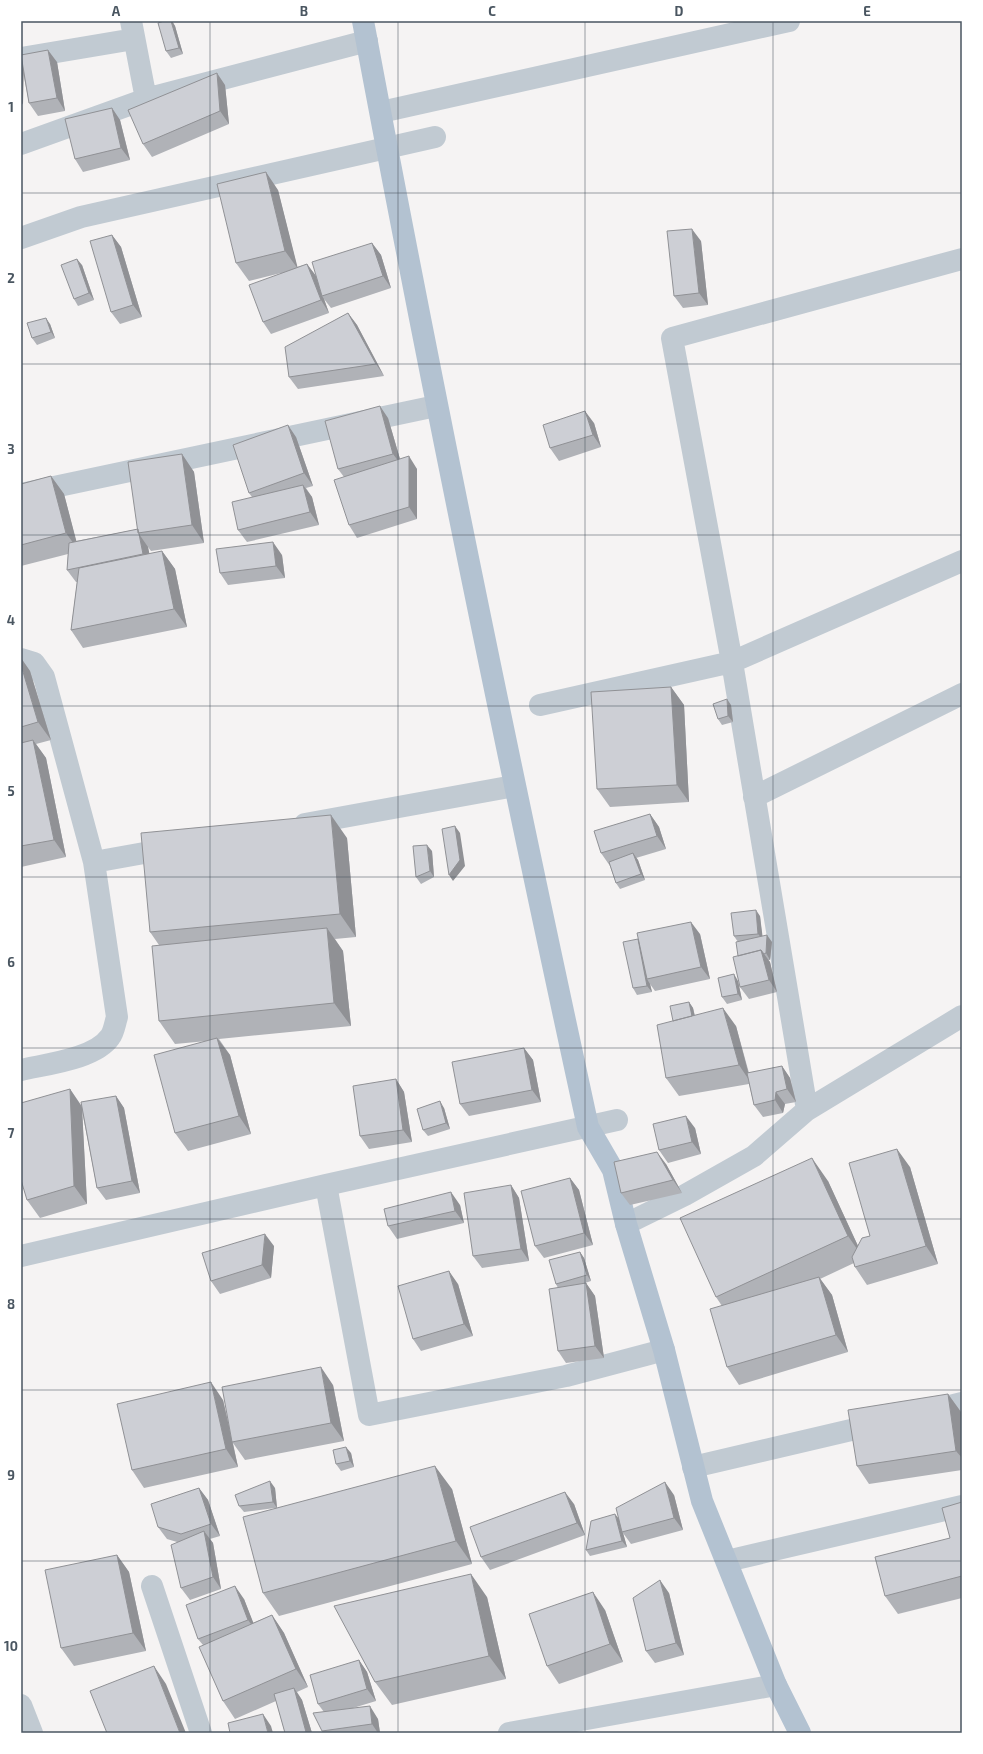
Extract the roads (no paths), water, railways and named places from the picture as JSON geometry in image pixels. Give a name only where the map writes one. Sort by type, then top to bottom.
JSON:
[{"type":"main road","points":[[365,31],[436,406],[514,786],[588,1127],[613,1170],[626,1224],[664,1350],[702,1501],[776,1685],[800,1733]]},
{"type":"street","points":[[381,112],[789,21]]},
{"type":"street","points":[[21,58],[132,30],[146,98]]},
{"type":"street","points":[[21,144],[146,98],[365,31]]},
{"type":"street","points":[[21,238],[81,217],[435,137]]},
{"type":"street","points":[[807,1110],[732,662],[672,338],[962,259]]},
{"type":"street","points":[[21,494],[436,406]]},
{"type":"street","points":[[540,705],[732,662],[962,561]]},
{"type":"street","points":[[21,659],[34,663],[44,677],[94,862],[117,1017],[111,1037],[100,1046],[80,1057],[21,1070]]},
{"type":"street","points":[[754,797],[962,694]]},
{"type":"street","points":[[288,827],[514,786]]},
{"type":"street","points":[[94,862],[195,844]]},
{"type":"street","points":[[626,1224],[684,1195],[754,1156],[807,1110],[962,1016]]},
{"type":"street","points":[[21,1256],[326,1185],[617,1120]]},
{"type":"street","points":[[326,1185],[369,1415],[566,1376],[664,1350]]},
{"type":"street","points":[[694,1467],[962,1403]]},
{"type":"street","points":[[726,1561],[962,1506]]},
{"type":"street","points":[[152,1586],[201,1733]]},
{"type":"street","points":[[509,1733],[776,1685]]},
{"type":"street","points":[[21,1705],[32,1733]]}]
